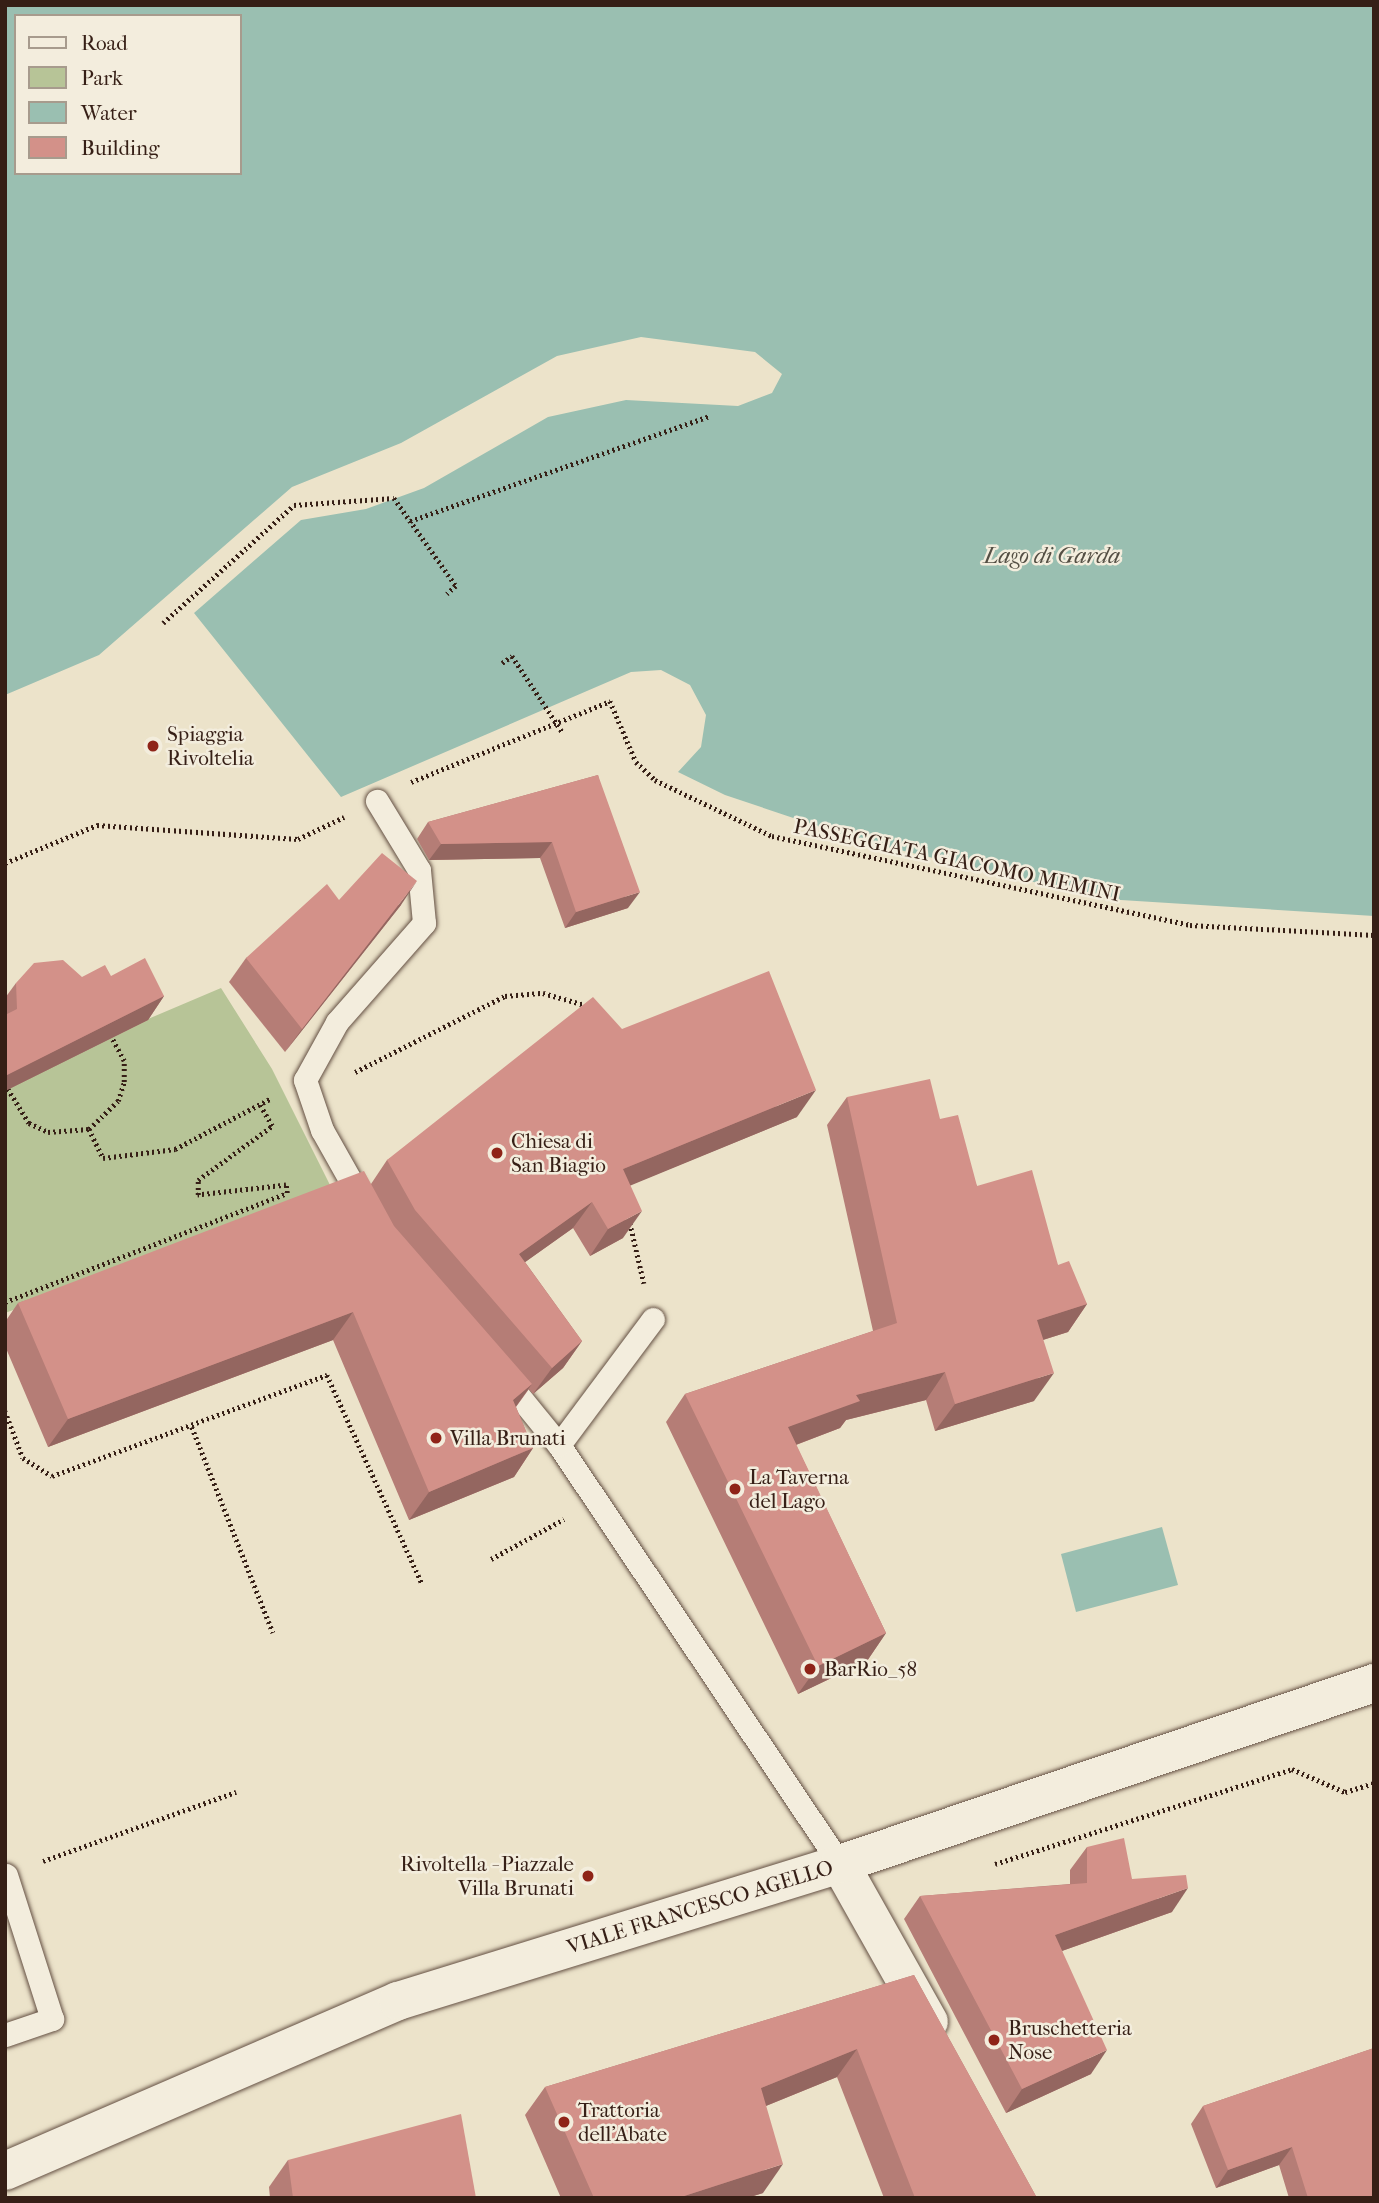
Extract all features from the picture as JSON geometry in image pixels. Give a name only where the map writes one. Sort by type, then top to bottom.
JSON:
[{"type":"main road","name":"VIALE FRANCESCO AGELLO","points":[[5,2180],[21,2165],[398,2001],[840,1864],[1374,1683]]},
{"type":"main road","points":[[840,1864],[948,2055]]},
{"type":"lane","points":[[373,1222],[315,1111],[306,1082],[337,1022],[424,923],[419,870],[377,801]]},
{"type":"lane","points":[[559,1445],[653,1318]]},
{"type":"lane","points":[[486,1356],[559,1445],[840,1864]]},
{"type":"lane","points":[[5,2035],[52,2019],[6,1875]]},
{"type":"path","points":[[410,521],[709,416]]},
{"type":"path","points":[[163,623],[294,505],[394,498],[456,586],[447,594]]},
{"type":"path","points":[[502,663],[512,656],[563,733]]},
{"type":"path","name":"PASSEGGIATA GIACOMO MEMINI","points":[[437,768],[610,701],[636,762],[655,780],[772,836],[1190,925],[1374,935]]},
{"type":"path","points":[[5,863],[97,824],[298,839],[377,801]]},
{"type":"path","points":[[315,1111],[345,1077],[505,996],[543,993],[597,1008]]},
{"type":"path","points":[[5,1084],[29,1123],[48,1132],[89,1129],[118,1101],[124,1082],[124,1061],[103,1027]]},
{"type":"path","points":[[89,1129],[103,1158],[175,1149],[306,1082]]},
{"type":"path","points":[[5,1302],[287,1193],[286,1185],[198,1195],[198,1180],[272,1126],[260,1105]]},
{"type":"path","points":[[628,1214],[653,1318]]},
{"type":"path","points":[[5,1411],[23,1458],[52,1476],[192,1427],[327,1375],[422,1583]]},
{"type":"path","points":[[192,1427],[273,1633]]},
{"type":"path","points":[[491,1559],[595,1502]]},
{"type":"path","points":[[983,1864],[1009,1864],[1292,1769],[1345,1793],[1374,1783]]},
{"type":"path","points":[[6,1875],[236,1792]]},
{"type":"green space","points":[[221,988],[272,1069],[334,1193],[5,1313],[5,1000],[141,1006],[148,1019]]},
{"type":"water","name":"Lago di Garda","points":[[5,5],[1374,5],[1374,916],[1105,899],[862,841],[725,795],[678,772],[701,747],[706,715],[690,685],[661,670],[631,672],[341,797],[194,613],[301,520],[366,509],[424,488],[548,417],[626,400],[738,406],[772,393],[782,374],[755,352],[641,337],[557,356],[401,443],[292,487],[99,655],[5,695]]},
{"type":"water","points":[[1162,1527],[1178,1585],[1076,1612],[1061,1554]]},
{"type":"building","points":[[598,775],[640,892],[576,912],[552,842],[441,844],[428,822]]},
{"type":"building","points":[[382,853],[417,881],[302,1029],[246,958],[327,884],[339,900]]},
{"type":"building","points":[[145,958],[164,996],[5,1076],[5,1015],[17,1009],[16,983],[34,963],[63,960],[82,977],[105,965],[111,976]]},
{"type":"building","points":[[769,971],[816,1090],[623,1169],[642,1211],[608,1229],[592,1202],[519,1254],[582,1341],[552,1368],[415,1210],[387,1160],[593,997],[622,1029]]},
{"type":"building","points":[[930,1079],[940,1119],[958,1115],[977,1186],[1032,1170],[1058,1265],[1069,1261],[1087,1304],[1037,1320],[1054,1373],[955,1404],[945,1372],[856,1395],[860,1401],[788,1427],[886,1633],[818,1666],[685,1394],[897,1323],[847,1097]]},
{"type":"building","points":[[364,1171],[394,1226],[532,1384],[513,1400],[533,1448],[429,1492],[353,1312],[68,1419],[18,1303]]},
{"type":"building","points":[[1124,1838],[1132,1879],[1186,1875],[1188,1888],[1055,1935],[1107,2050],[1022,2089],[920,1896],[1087,1883],[1087,1847]]},
{"type":"building","points":[[914,1975],[1037,2198],[915,2198],[857,2049],[761,2088],[783,2164],[678,2198],[594,2198],[545,2087]]},
{"type":"building","points":[[1374,2048],[1374,2198],[1308,2198],[1292,2147],[1228,2170],[1203,2106]]},
{"type":"building","points":[[461,2114],[476,2198],[293,2198],[288,2160]]},
{"type":"place","name":"Spiaggia Rivoltelia","points":[[153,746]]},
{"type":"place","name":"Chiesa di San Biagio","points":[[497,1153]]},
{"type":"place","name":"Villa Brunati","points":[[436,1438]]},
{"type":"place","name":"La Taverna del Lago","points":[[735,1489]]},
{"type":"place","name":"BarRio_58","points":[[810,1669]]},
{"type":"place","name":"Rivoltella - Piazzale Villa Brunati","points":[[588,1876]]},
{"type":"place","name":"Bruschetteria Nose","points":[[994,2040]]},
{"type":"place","name":"Trattoria dell'Abate","points":[[564,2122]]}]
